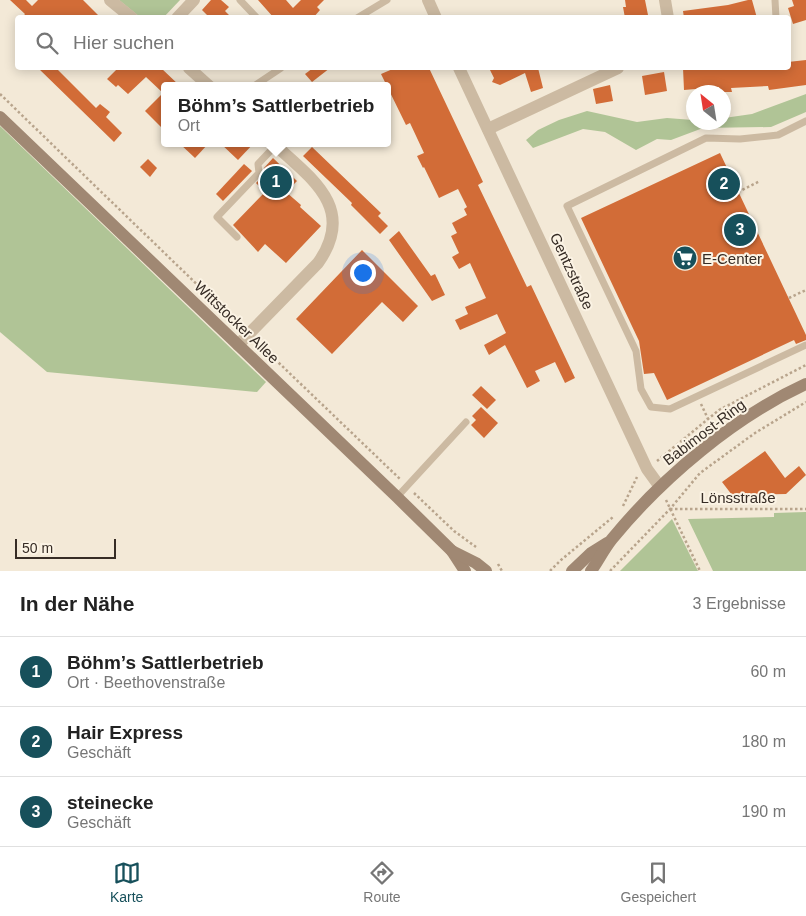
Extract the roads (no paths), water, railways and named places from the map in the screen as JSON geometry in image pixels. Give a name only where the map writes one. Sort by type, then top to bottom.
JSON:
[{"type":"main road","name":"Wittstocker Allee","points":[[0,117],[452,551]]},
{"type":"main road","name":"Babimost-Ring","points":[[591,571],[611,540],[660,487],[702,450],[788,392],[806,384]]},
{"type":"main road","name":"Babimost-Ring","points":[[572,571],[591,553],[611,540]]},
{"type":"main road","points":[[452,551],[466,571]]},
{"type":"main road","points":[[452,551],[476,563],[486,571]]},
{"type":"street","points":[[110,0],[128,15]]},
{"type":"street","points":[[180,15],[194,0]]},
{"type":"street","points":[[428,0],[435,15]]},
{"type":"street","points":[[665,0],[668,15]]},
{"type":"street","points":[[191,70],[205,82]]},
{"type":"street","name":"Gentzstraße","points":[[460,70],[647,469],[660,487]]},
{"type":"street","points":[[488,129],[614,70]]},
{"type":"street","points":[[238,345],[318,263],[326,251],[334,224],[332,209],[326,197],[276,147]]},
{"type":"lane","points":[[240,0],[254,15]]},
{"type":"lane","points":[[362,15],[387,0]]},
{"type":"lane","points":[[775,0],[776,15]]},
{"type":"lane","points":[[260,82],[277,70]]},
{"type":"lane","points":[[806,121],[778,135],[740,139],[706,138],[567,206],[636,351],[641,389],[651,407],[670,409],[806,345]]},
{"type":"lane","points":[[238,237],[217,217],[259,173],[258,164],[272,147]]},
{"type":"lane","points":[[397,497],[466,422]]},
{"type":"place","name":"Böhm’s Sattlerbetrieb","points":[[276,182]]},
{"type":"place","name":"Hair Express","points":[[724,184]]},
{"type":"place","name":"steinecke","points":[[740,230]]},
{"type":"place","name":"E-Center","points":[[685,258]]}]
